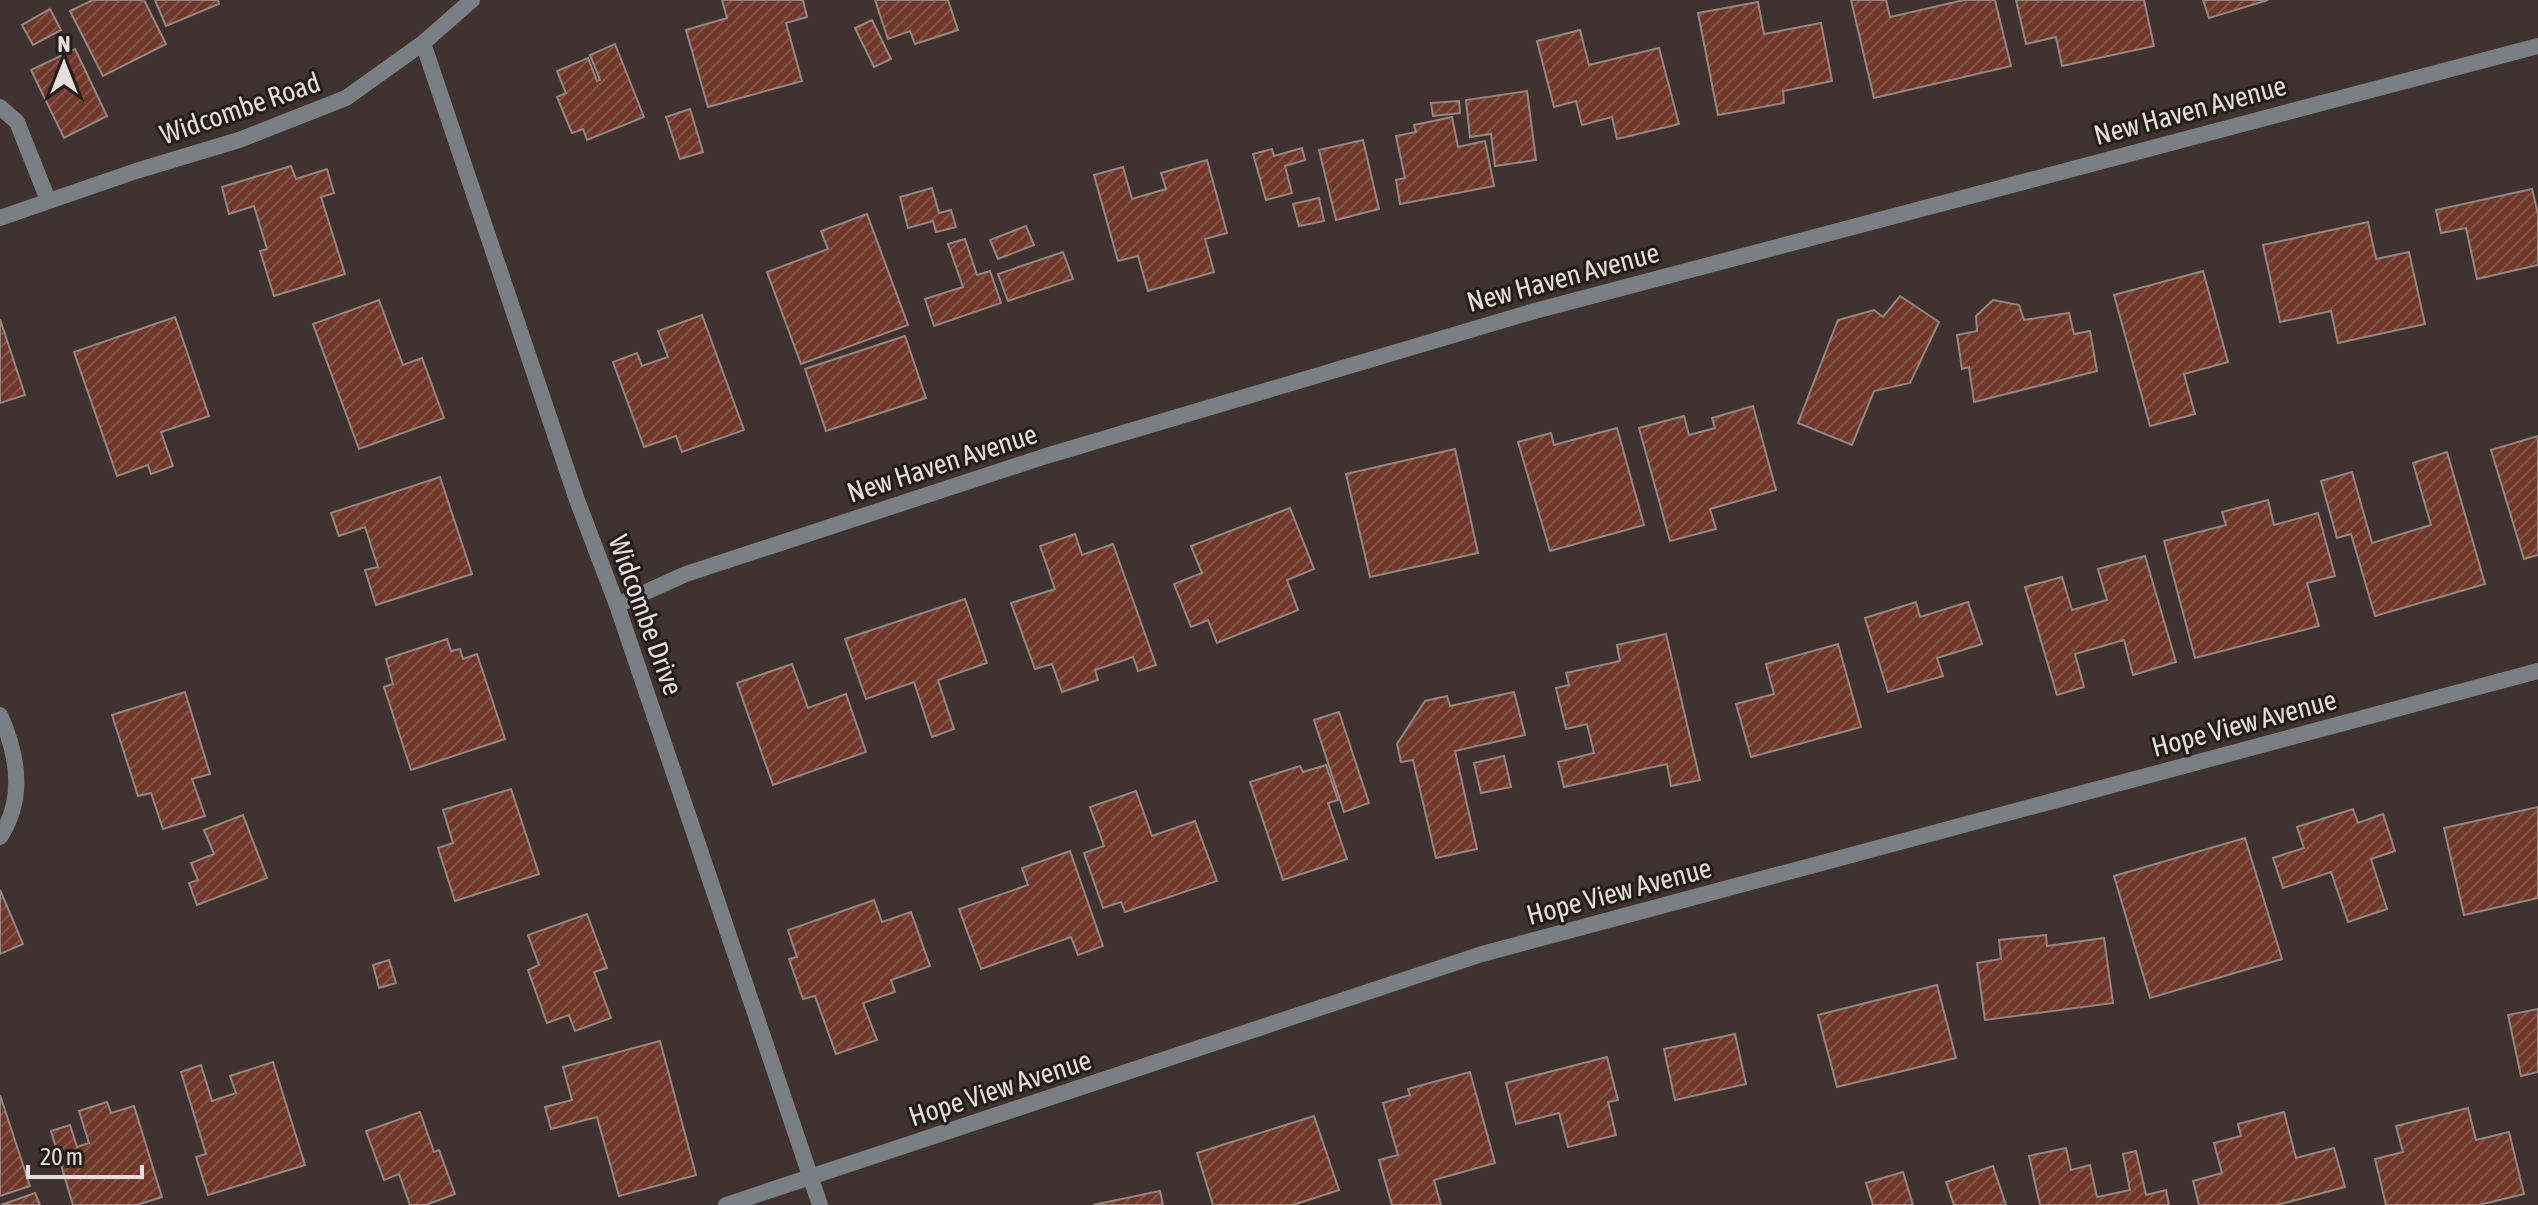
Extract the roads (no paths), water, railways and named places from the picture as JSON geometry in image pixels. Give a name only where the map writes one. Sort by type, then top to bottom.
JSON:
[{"type":"street","name":"Widcombe Road","points":[[0,218],[239,140],[346,98],[423,43],[472,0]]},
{"type":"street","name":"Widcombe Drive","points":[[423,43],[820,1205]]},
{"type":"street","name":"New Haven Avenue","points":[[617,605],[686,574],[1046,456],[1515,316],[2538,46]]},
{"type":"street","points":[[0,107],[17,122],[48,200]]},
{"type":"street","name":"Hope View Avenue","points":[[726,1205],[1482,954],[2538,671]]},
{"type":"street","points":[[0,715],[15,760],[16,793],[11,820],[0,837]]}]
